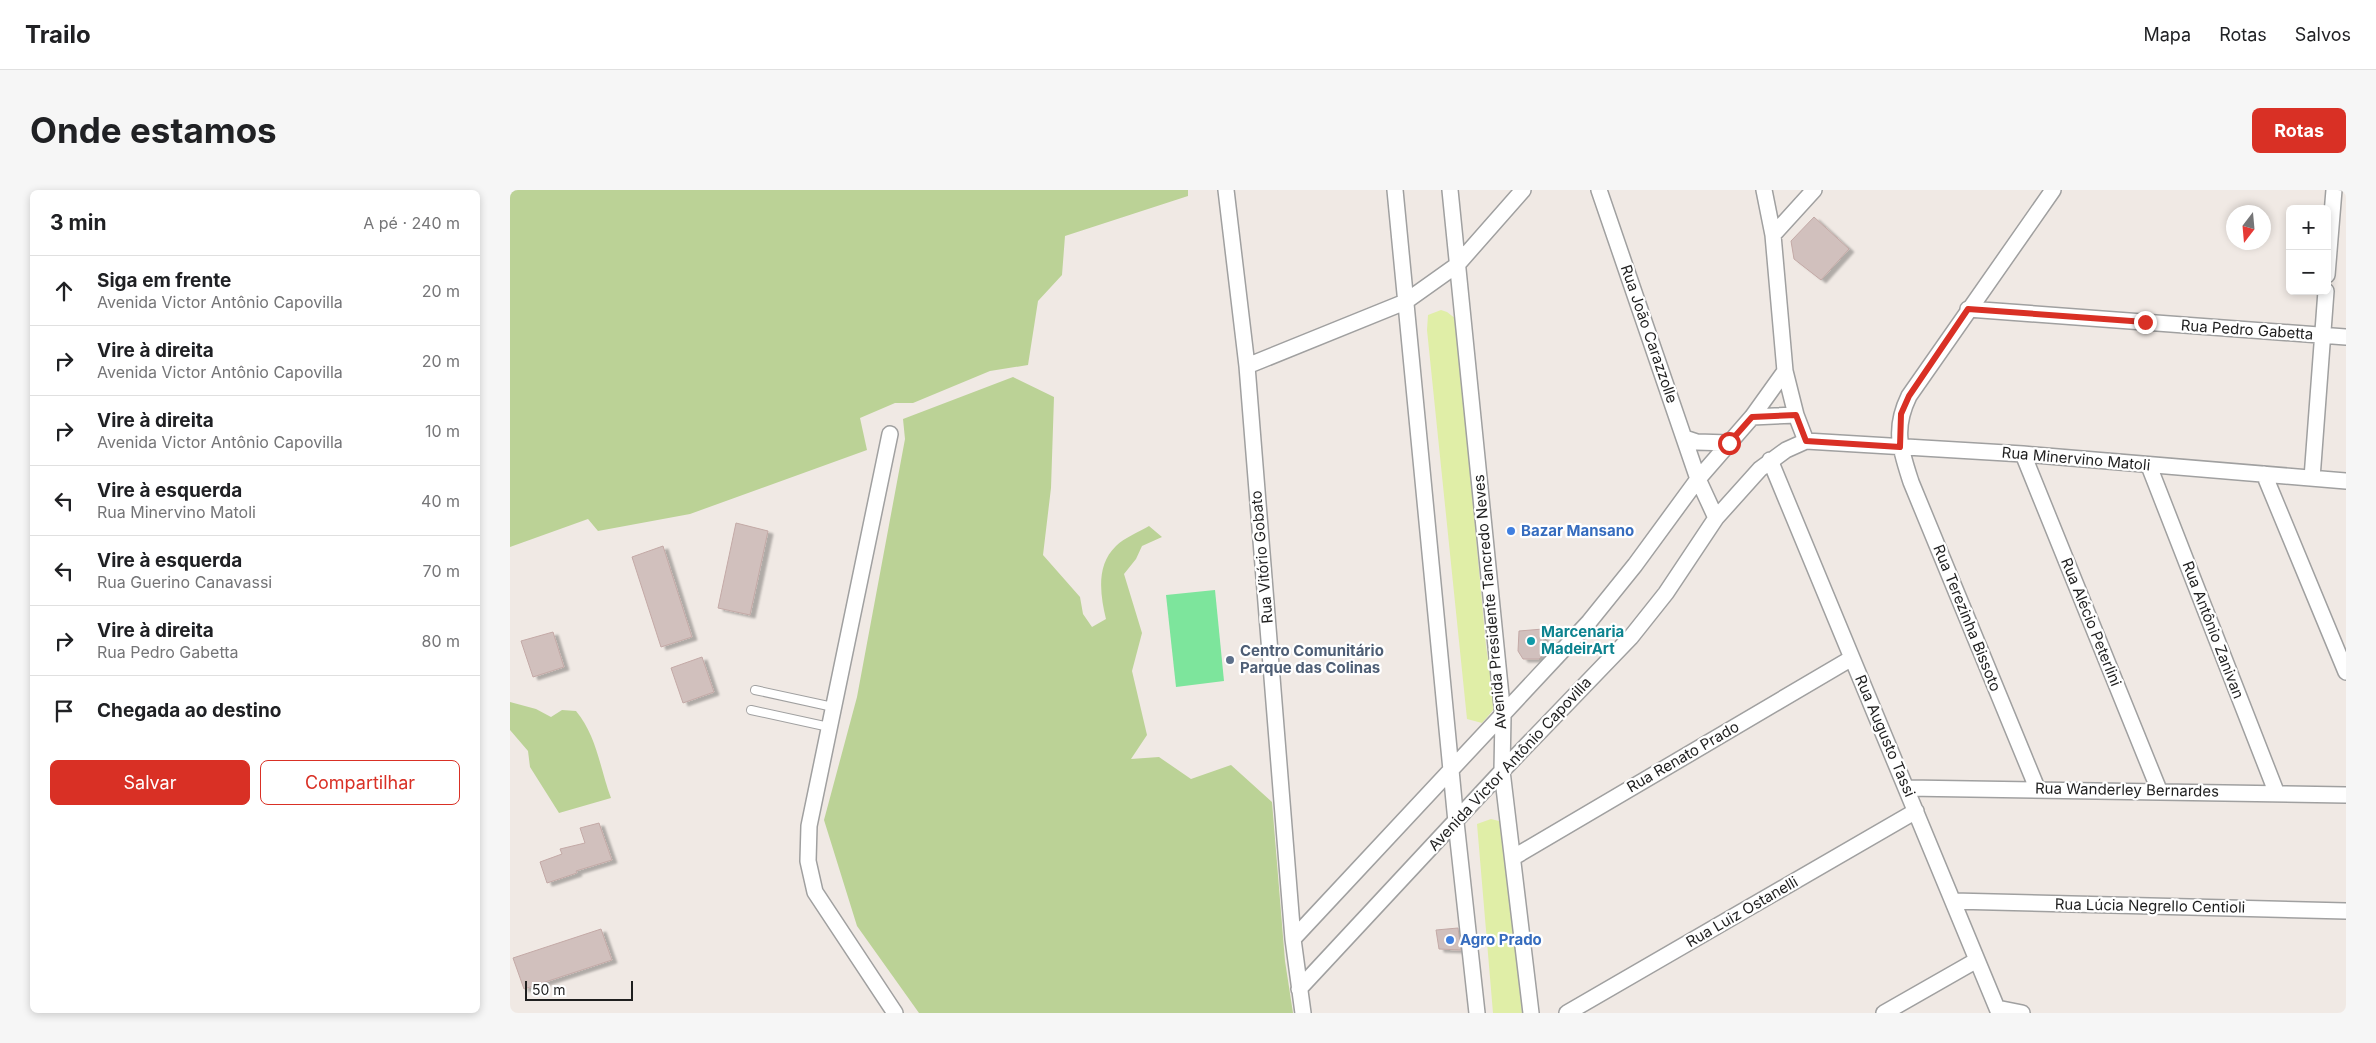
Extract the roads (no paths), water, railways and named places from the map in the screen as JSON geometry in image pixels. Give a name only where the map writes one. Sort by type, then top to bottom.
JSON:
[{"type":"street","name":"Rua Vitório Gobato","points":[[1226,190],[1246,366],[1293,939],[1303,1013]]},
{"type":"street","points":[[1395,190],[1404,302],[1477,1013]]},
{"type":"street","name":"Avenida Presidente Tancredo Neves","points":[[1450,190],[1503,716],[1502,770],[1514,857],[1531,1013]]},
{"type":"street","points":[[1246,366],[1404,302],[1457,265],[1523,190]]},
{"type":"street","name":"Rua João Carazzolle","points":[[1599,190],[1698,479],[1716,518]]},
{"type":"street","points":[[1764,190],[1773,235],[1785,371],[1796,415],[1806,441]]},
{"type":"street","points":[[1773,235],[1814,190]]},
{"type":"street","name":"Rua Terezinha Bissoto","points":[[2037,788],[1911,482],[1900,447],[1901,414],[1909,396],[2053,190]]},
{"type":"street","points":[[2329,250],[2334,190]]},
{"type":"street","points":[[2312,478],[2326,295]]},
{"type":"street","name":"Rua Pedro Gabetta","points":[[1968,309],[2346,337]]},
{"type":"street","points":[[1293,939],[1589,622],[1635,565],[1698,479],[1752,417],[1785,371]]},
{"type":"street","points":[[1752,417],[1796,415]]},
{"type":"street","points":[[890,434],[809,826],[808,861],[815,892],[895,1013]]},
{"type":"street","points":[[1685,438],[1696,442],[1729,443]]},
{"type":"street","name":"Rua Minervino Matoli","points":[[1806,441],[2023,454],[2346,481]]},
{"type":"street","name":"Avenida Victor Antônio Capovilla","points":[[1299,989],[1456,822],[1502,770],[1632,637],[1666,593],[1716,518],[1760,468],[1770,460],[1806,441]]},
{"type":"street","name":"Rua Alécio Peterlini","points":[[2023,454],[2159,790]]},
{"type":"street","name":"Rua Augusto Tassi","points":[[1770,460],[1998,1011]]},
{"type":"street","name":"Rua Antônio Zanivan","points":[[2149,466],[2277,794]]},
{"type":"street","points":[[2264,474],[2346,672]]},
{"type":"street","name":"Rua Renato Prado","points":[[1514,857],[1852,658]]},
{"type":"street","name":"Rua Wanderley Bernardes","points":[[1907,788],[2037,788],[2346,795]]},
{"type":"street","name":"Rua Luiz Ostanelli","points":[[1567,1013],[1916,811]]},
{"type":"street","name":"Rua Lúcia Negrello Centioli","points":[[1953,901],[2346,911]]},
{"type":"street","points":[[1884,1013],[1978,960]]},
{"type":"street","points":[[1998,1011],[2022,1013]]},
{"type":"lane","points":[[755,690],[833,707]]},
{"type":"lane","points":[[751,710],[829,727]]},
{"type":"place","name":"Bazar Mansano","points":[[1511,531]]},
{"type":"place","name":"Marcenaria MadeirArt","points":[[1531,641]]},
{"type":"place","name":"Centro Comunitário Parque das Colinas","points":[[1230,660]]},
{"type":"place","name":"Agro Prado","points":[[1450,940]]}]
